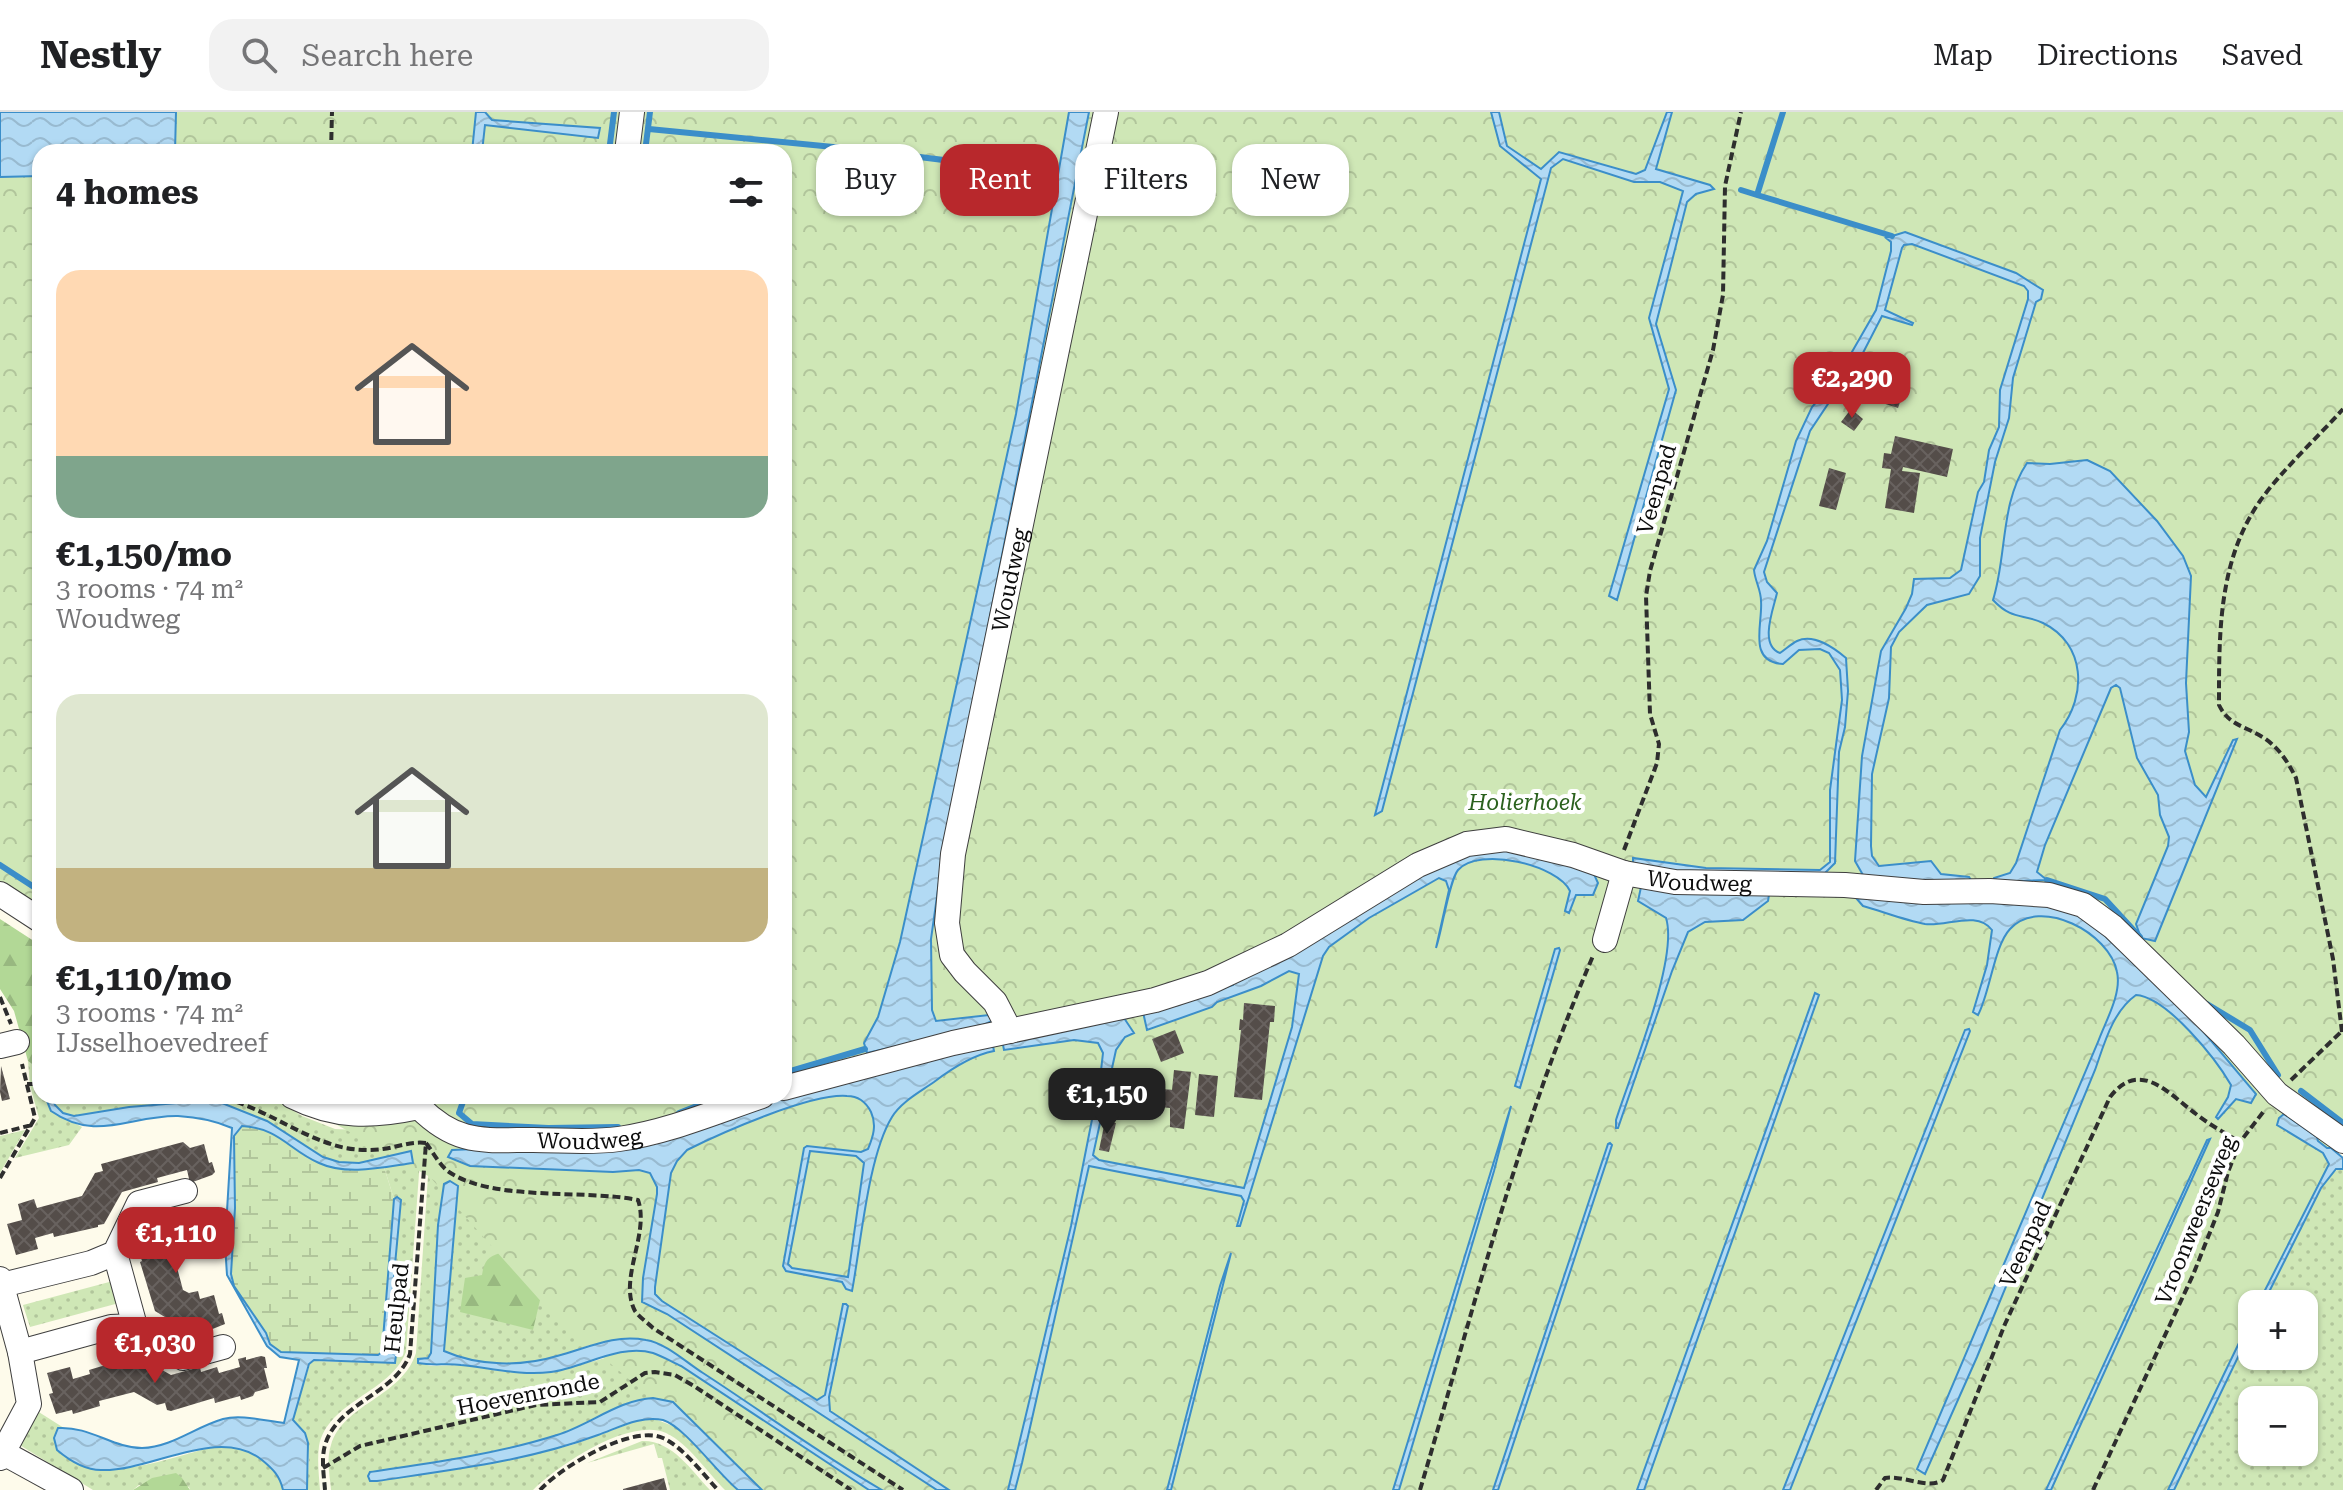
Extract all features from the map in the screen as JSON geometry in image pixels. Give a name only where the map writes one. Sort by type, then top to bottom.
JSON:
[{"type":"street","points":[[628,144],[632,112]]},
{"type":"street","name":"Woudweg","points":[[1010,1031],[995,1002],[952,955],[947,923],[953,854],[1106,112]]},
{"type":"street","name":"Woudweg","points":[[792,1086],[1010,1031],[1143,1003],[1222,977],[1288,945],[1418,865],[1467,844],[1506,839],[1573,855],[1620,872],[1675,882],[1845,885],[1924,892],[2020,893],[2049,895],[2083,905],[2113,927],[2234,1045],[2277,1094],[2343,1141]]},
{"type":"street","points":[[1605,940],[1620,872]]},
{"type":"street","points":[[0,894],[32,915]]},
{"type":"street","points":[[308,1104],[348,1114],[384,1114],[416,1104]]},
{"type":"street","name":"Woudweg","points":[[427,1104],[446,1130],[469,1138],[597,1140],[619,1139],[679,1125],[739,1104]]},
{"type":"street","points":[[135,1326],[115,1253],[139,1203],[185,1191]]},
{"type":"street","points":[[71,1490],[1,1454],[29,1404],[20,1352],[1,1282],[91,1263],[115,1253]]},
{"type":"street","points":[[20,1352],[111,1327],[135,1326],[183,1358],[223,1347]]},
{"type":"path","points":[[331,144],[332,112]]},
{"type":"path","name":"Veenpad","points":[[1620,872],[1657,763],[1659,744],[1650,714],[1646,596],[1650,571],[1713,350],[1723,295],[1725,186],[1741,112]]},
{"type":"path","points":[[2342,1031],[2333,959],[2296,778],[2275,747],[2224,716],[2219,705],[2219,682],[2221,615],[2234,551],[2260,502],[2343,409]]},
{"type":"path","points":[[1420,1490],[1512,1180],[1564,1026],[1599,943],[1605,940]]},
{"type":"path","name":"Vroonweerseweg","points":[[2093,1490],[2193,1275],[2218,1212],[2228,1172],[2240,1142],[2277,1094],[2342,1031]]},
{"type":"path","name":"Veenpad","points":[[1876,1490],[1885,1478],[1895,1477],[1931,1485],[1943,1480],[2005,1324],[2110,1097],[2118,1086],[2142,1079],[2157,1083],[2212,1127],[2240,1142]]},
{"type":"path","points":[[0,1178],[35,1118],[27,1084],[32,1084]]},
{"type":"path","points":[[0,1133],[32,1125]]},
{"type":"path","name":"Heulpad","points":[[325,1490],[325,1445],[335,1427],[393,1380],[406,1367],[410,1354],[426,1143],[446,1170],[474,1185],[638,1200],[642,1212],[630,1291],[636,1311],[653,1328],[903,1490]]},
{"type":"path","name":"Hoevenronde","points":[[323,1468],[360,1446],[536,1405],[600,1402],[633,1379],[655,1372],[675,1375],[694,1386],[851,1490]]},
{"type":"path","points":[[540,1490],[581,1459],[642,1435],[654,1435],[672,1444],[718,1490]]},
{"type":"green space","name":"Holierhoek","points":[[0,112],[2343,112],[2343,1136],[2268,1290],[2238,1290],[2238,1352],[2171,1490],[752,1490],[669,1413],[554,1316],[430,1177],[305,1104],[792,1104],[792,144],[32,144],[32,927],[0,905]]},
{"type":"green space","points":[[0,919],[32,940],[32,1064],[28,1061],[14,1011],[0,989]]},
{"type":"green space","points":[[28,1061],[32,1064],[32,1093]]},
{"type":"green space","points":[[35,1104],[48,1104],[51,1111],[82,1127],[69,1145],[15,1158],[39,1118]]},
{"type":"green space","points":[[166,1104],[74,1116],[63,1113],[55,1105]]},
{"type":"green space","points":[[225,1104],[283,1104],[302,1116],[335,1129],[380,1131],[406,1128],[414,1131],[420,1160],[406,1352],[387,1378],[346,1407],[325,1431],[318,1451],[320,1490],[307,1490],[308,1446],[294,1423],[294,1415],[311,1361],[395,1363],[396,1355],[387,1351],[401,1200],[397,1197],[394,1199],[384,1167],[413,1163],[411,1152],[359,1163],[339,1162],[323,1157],[266,1121]]},
{"type":"green space","points":[[242,1126],[275,1135],[310,1159],[329,1167],[384,1167],[394,1199],[382,1352],[378,1355],[281,1352],[270,1344],[266,1333],[234,1286],[231,1274],[235,1208],[234,1135]]},
{"type":"green space","points":[[25,1130],[0,1173],[0,1136]]},
{"type":"green space","points":[[2343,1169],[2343,1490],[2174,1490],[2238,1357],[2238,1370],[2318,1370],[2318,1290],[2270,1290],[2330,1175]]},
{"type":"green space","points":[[428,1176],[440,1177],[599,1342],[556,1357],[514,1363],[471,1360],[444,1351],[443,1188],[431,1353],[430,1357],[420,1358],[418,1363],[506,1372],[554,1372],[627,1352],[653,1398],[616,1408],[569,1431],[534,1442],[370,1472],[370,1481],[543,1452],[572,1445],[640,1420],[655,1419],[678,1428],[738,1490],[725,1490],[682,1444],[666,1433],[651,1430],[615,1437],[595,1446],[559,1468],[533,1490],[331,1490],[329,1456],[338,1431],[359,1409],[398,1380],[409,1368],[416,1353]]},
{"type":"green space","points":[[500,1253],[544,1283],[533,1330],[460,1312],[465,1278],[482,1275],[487,1261]]},
{"type":"green space","points":[[113,1281],[119,1303],[30,1327],[23,1305]]},
{"type":"green space","points":[[34,1409],[64,1428],[58,1428],[57,1450],[74,1461],[92,1467],[133,1467],[213,1447],[235,1448],[265,1462],[279,1479],[283,1490],[190,1490],[189,1487],[139,1485],[133,1490],[93,1490],[18,1444]]},
{"type":"green space","points":[[642,1441],[663,1445],[672,1451],[710,1490],[670,1490],[662,1458],[658,1458],[654,1444],[587,1463]]},
{"type":"green space","points":[[176,1473],[190,1490],[133,1490],[152,1478]]},
{"type":"water","points":[[0,112],[176,112],[175,144],[32,144],[32,176],[0,177]]},
{"type":"water","points":[[476,112],[485,112],[492,120],[600,128],[598,138],[485,125],[483,144],[473,144]]},
{"type":"water","points":[[1069,112],[1089,112],[1083,144],[1075,144],[1075,183],[942,861],[931,939],[932,1010],[936,1021],[989,1015],[994,1020],[977,1028],[867,1053],[864,1043],[878,1017],[900,942],[1016,414],[1051,216],[1059,216],[1059,169]]},
{"type":"water","points":[[1491,112],[1499,112],[1507,146],[1541,169],[1559,152],[1636,174],[1645,170],[1667,112],[1672,112],[1656,169],[1710,185],[1714,189],[1696,194],[1687,202],[1656,324],[1676,390],[1617,600],[1609,596],[1669,389],[1649,318],[1683,191],[1660,182],[1634,182],[1563,159],[1551,168],[1382,811],[1375,815],[1541,179],[1500,146]]},
{"type":"water","points":[[1905,232],[2016,273],[2043,290],[2041,299],[2036,302],[2013,378],[2009,418],[1995,462],[1980,538],[1980,576],[1969,594],[1927,605],[1899,632],[1891,647],[1889,698],[1872,774],[1871,846],[1872,856],[1879,866],[1931,861],[1941,874],[1969,877],[1971,880],[1886,880],[1863,875],[1855,861],[1862,756],[1881,651],[1906,608],[1914,579],[1950,578],[1961,570],[1978,492],[1984,482],[1989,450],[1999,427],[2000,390],[2028,299],[2024,286],[1912,244],[1902,248],[1885,310],[1913,323],[1882,316],[1848,382],[1830,401],[1810,431],[1764,572],[1767,582],[1777,593],[1769,626],[1770,643],[1774,649],[1780,653],[1797,641],[1810,639],[1830,646],[1846,658],[1848,691],[1839,752],[1835,863],[1825,873],[1694,874],[1633,863],[1633,858],[1706,868],[1820,870],[1830,862],[1830,790],[1842,700],[1840,670],[1829,653],[1820,649],[1799,650],[1783,664],[1765,657],[1759,640],[1761,597],[1754,570],[1767,541],[1796,441],[1812,407],[1837,378],[1876,310],[1891,251],[1891,242],[1886,238]]},
{"type":"water","points":[[2087,460],[2110,471],[2157,521],[2183,556],[2191,576],[2186,683],[2189,732],[2185,751],[2195,785],[2206,797],[2233,740],[2237,739],[2155,941],[2141,938],[2136,924],[2169,837],[2160,815],[2158,795],[2137,758],[2120,688],[2116,685],[2111,688],[2045,845],[2037,872],[2047,880],[1993,882],[1994,878],[2010,873],[2016,863],[2060,730],[2069,717],[2078,687],[2074,657],[2057,632],[2036,620],[2006,611],[1993,600],[2008,512],[2018,479],[2027,463]]},
{"type":"water","points":[[1508,849],[1593,872],[1598,883],[1593,895],[1576,895],[1569,913],[1565,911],[1570,891],[1550,873],[1517,862],[1483,860],[1468,863],[1458,870],[1436,948],[1449,890],[1446,881],[1439,878],[1369,918],[1329,947],[1323,956],[1240,1226],[1237,1226],[1244,1201],[1241,1196],[1089,1166],[1022,1463],[1015,1490],[1008,1490],[1071,1226],[1103,1053],[1098,1043],[1074,1040],[1004,1050],[1003,1045],[1009,1040],[1124,1018],[1134,1033],[1125,1037],[1116,1050],[1093,1155],[1099,1160],[1244,1188],[1292,1027],[1299,974],[1289,971],[1261,986],[1217,1002],[1212,1007],[1147,1030],[1143,1012],[1233,985],[1233,982],[1424,871],[1467,854]]},
{"type":"water","points":[[1641,887],[1769,895],[1768,901],[1743,920],[1705,922],[1688,932],[1616,1128],[1666,961],[1666,918],[1638,901]]},
{"type":"water","points":[[1856,898],[2008,899],[2071,911],[2099,930],[2192,1018],[2256,1094],[2251,1103],[2236,1099],[2218,1119],[2216,1117],[2231,1085],[2190,1031],[2148,998],[2136,995],[2121,1010],[1925,1474],[1917,1469],[2108,1017],[2117,989],[2117,972],[2102,944],[2072,924],[2038,916],[2023,920],[2005,937],[1978,1015],[1973,1012],[1987,965],[1992,930],[1986,924],[1970,920],[1925,924],[1863,906]]},
{"type":"water","points":[[1559,948],[1520,1088],[1515,1086],[1555,949]]},
{"type":"water","points":[[1815,993],[1819,995],[1644,1490],[1637,1490]]},
{"type":"water","points":[[1969,1029],[1790,1490],[1783,1490],[1965,1030]]},
{"type":"water","points":[[993,1046],[994,1051],[948,1072],[900,1107],[892,1117],[871,1177],[852,1291],[846,1289],[842,1282],[786,1271],[783,1266],[804,1148],[861,1152],[868,1149],[870,1144],[874,1126],[871,1112],[862,1100],[847,1096],[790,1107],[687,1150],[671,1173],[655,1287],[655,1294],[662,1301],[817,1400],[825,1395],[843,1304],[846,1304],[829,1397],[830,1411],[949,1490],[937,1490],[667,1314],[642,1302],[657,1194],[650,1173],[639,1170],[613,1172],[470,1166],[448,1157],[452,1150],[523,1147],[746,1104],[792,1104],[792,1091]],"holes":[[[810,1151],[856,1156],[864,1163],[848,1277],[792,1268],[788,1264]]]},
{"type":"water","points":[[48,1104],[55,1104],[63,1113],[74,1116],[166,1104],[224,1104],[267,1121],[323,1157],[339,1162],[359,1163],[411,1151],[413,1163],[341,1169],[309,1158],[265,1131],[242,1126],[234,1136],[235,1208],[231,1274],[234,1286],[266,1333],[270,1344],[281,1352],[378,1355],[382,1352],[394,1199],[397,1197],[401,1200],[387,1351],[396,1355],[395,1363],[314,1360],[309,1364],[293,1420],[305,1433],[308,1443],[307,1490],[283,1490],[276,1473],[244,1450],[205,1448],[120,1469],[101,1470],[78,1464],[57,1450],[54,1438],[58,1428],[81,1430],[121,1445],[142,1448],[163,1444],[230,1418],[284,1423],[299,1360],[280,1357],[267,1346],[227,1275],[225,1244],[232,1128],[178,1116],[114,1125],[84,1125],[51,1111]]},
{"type":"water","points":[[1511,1106],[1399,1490],[1393,1490]]},
{"type":"water","points":[[2284,1114],[2331,1148],[2343,1158],[2343,1169],[2336,1169],[2321,1188],[2270,1290],[2265,1290],[2329,1164],[2323,1153],[2277,1125]]},
{"type":"water","points":[[2210,1139],[2051,1490],[2046,1490],[2207,1140]]},
{"type":"water","points":[[1608,1144],[1612,1145],[1498,1490],[1493,1490]]},
{"type":"water","points":[[450,1181],[458,1186],[444,1351],[471,1360],[514,1363],[543,1360],[612,1340],[654,1342],[882,1490],[869,1490],[681,1366],[653,1353],[628,1351],[563,1370],[540,1373],[418,1363],[418,1359],[428,1358],[431,1353],[438,1225],[444,1184]]},
{"type":"water","points":[[1231,1253],[1171,1490],[1167,1490],[1220,1286]]},
{"type":"water","points":[[2238,1345],[2238,1357],[2174,1490],[2168,1490]]},
{"type":"water","points":[[653,1398],[673,1402],[762,1490],[738,1490],[672,1424],[655,1419],[630,1423],[544,1452],[489,1464],[377,1481],[370,1481],[368,1476],[370,1472],[534,1442],[569,1431],[628,1403]]},
{"type":"building","points":[[1883,381],[1905,388],[1898,408],[1876,401]]},
{"type":"building","points":[[1851,409],[1863,419],[1854,431],[1841,422]]},
{"type":"building","points":[[1895,436],[1953,449],[1947,477],[1903,467],[1902,471],[1920,473],[1914,513],[1885,508],[1891,469],[1882,468],[1884,453],[1891,454]]},
{"type":"building","points":[[1829,468],[1846,473],[1836,510],[1819,506]]},
{"type":"building","points":[[1244,1003],[1275,1006],[1274,1022],[1270,1022],[1262,1100],[1234,1097]]},
{"type":"building","points":[[1175,1030],[1184,1053],[1161,1062],[1152,1039]]},
{"type":"building","points":[[1,1066],[10,1099],[2,1101],[0,1092]]},
{"type":"building","points":[[1174,1070],[1191,1072],[1184,1129],[1170,1127],[1170,1108],[1151,1106],[1153,1088],[1172,1090]]},
{"type":"building","points":[[1199,1074],[1218,1076],[1214,1117],[1195,1115]]},
{"type":"building","points":[[1105,1121],[1116,1123],[1109,1152],[1099,1150]]},
{"type":"building","points":[[183,1142],[190,1148],[204,1144],[215,1172],[212,1175],[190,1183],[187,1170],[122,1192],[104,1224],[54,1237],[53,1233],[35,1238],[38,1249],[16,1255],[7,1224],[22,1220],[18,1204],[34,1199],[37,1208],[82,1196],[95,1173],[103,1171],[101,1164]]},
{"type":"building","points":[[191,1208],[196,1228],[199,1227],[202,1237],[185,1244],[188,1252],[179,1254],[175,1260],[183,1290],[189,1293],[198,1291],[200,1299],[214,1295],[225,1324],[200,1334],[199,1327],[194,1329],[186,1324],[183,1328],[155,1311],[140,1262],[140,1255],[162,1217]]},
{"type":"building","points":[[139,1357],[171,1375],[200,1367],[201,1372],[217,1367],[219,1373],[240,1367],[238,1359],[265,1357],[269,1388],[241,1400],[240,1396],[215,1403],[214,1398],[171,1411],[167,1410],[165,1403],[157,1405],[134,1392],[99,1401],[100,1406],[73,1414],[72,1410],[56,1414],[49,1394],[53,1393],[47,1373],[70,1367],[73,1379],[90,1374],[89,1370]]},
{"type":"building","points":[[664,1478],[667,1490],[623,1490],[623,1489]]},
{"type":"waterway","points":[[610,144],[614,112]]},
{"type":"waterway","points":[[646,144],[650,112]]},
{"type":"waterway","points":[[1741,190],[1757,195],[1783,112]]},
{"type":"waterway","points":[[649,129],[940,160]]},
{"type":"waterway","points":[[1757,195],[1892,236]]},
{"type":"waterway","points":[[0,865],[32,886]]},
{"type":"waterway","points":[[2047,880],[2105,899],[2140,937]]},
{"type":"waterway","points":[[2207,1004],[2250,1030],[2278,1075]]},
{"type":"waterway","points":[[792,1071],[865,1049]]},
{"type":"waterway","points":[[2301,1091],[2343,1123]]},
{"type":"waterway","points":[[462,1104],[459,1113],[472,1124],[548,1128],[618,1127]]},
{"type":"waterway","points":[[679,1113],[702,1104]]}]
